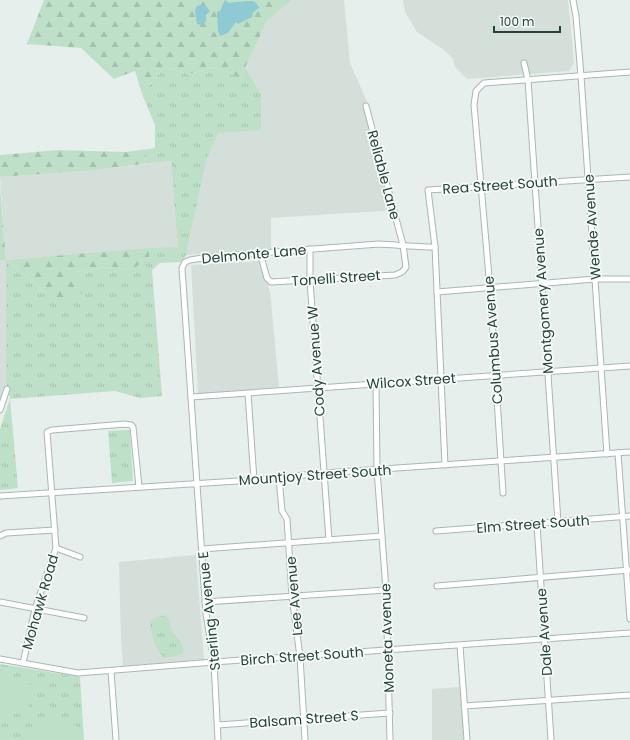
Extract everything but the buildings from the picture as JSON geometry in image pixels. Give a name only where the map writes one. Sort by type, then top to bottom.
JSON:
[{"type":"street","name":"Wende Avenue","points":[[573,0],[576,16],[581,76],[607,454]]},
{"type":"street","name":"Montgomery Avenue","points":[[524,63],[528,80],[536,182],[547,372],[558,522]]},
{"type":"street","name":"Columbus Avenue","points":[[503,494],[490,288],[474,105],[476,91],[484,83],[630,72]]},
{"type":"street","name":"Reliable Lane","points":[[366,106],[403,245]]},
{"type":"street","name":"Rea Street South","points":[[434,247],[428,190],[630,176]]},
{"type":"street","name":"Delmonte Lane","points":[[191,397],[182,268],[184,262],[208,257],[379,244],[434,247]]},
{"type":"street","name":"Tonelli Street","points":[[260,253],[267,278],[271,282],[310,280],[395,275],[402,272],[406,267],[403,245]]},
{"type":"street","points":[[434,247],[445,465]]},
{"type":"street","name":"Cody Avenue W","points":[[310,249],[310,280],[329,540]]},
{"type":"street","points":[[437,292],[595,279],[630,279]]},
{"type":"street","name":"Wilcox Street","points":[[191,397],[630,366]]},
{"type":"street","name":"Moneta Avenue","points":[[376,384],[378,470],[386,590],[390,740]]},
{"type":"street","points":[[0,410],[7,389]]},
{"type":"street","points":[[248,393],[254,480]]},
{"type":"street","name":"Sterling Avenue E","points":[[191,397],[206,602],[214,662],[218,740]]},
{"type":"street","name":"Mohawk Road","points":[[23,663],[35,609],[56,548],[47,432],[52,430],[125,424],[131,425],[133,427],[139,487]]},
{"type":"street","name":"Mountjoy Street South","points":[[0,496],[254,480],[324,473],[630,452]]},
{"type":"street","points":[[618,453],[622,517],[628,570],[630,619]]},
{"type":"street","name":"Lee Avenue","points":[[280,478],[282,511],[287,519],[292,596],[300,657],[305,740]]},
{"type":"street","name":"Elm Street South","points":[[436,531],[630,516]]},
{"type":"street","name":"Dale Avenue","points":[[537,524],[551,740]]},
{"type":"street","points":[[0,536],[6,533],[55,530]]},
{"type":"street","points":[[202,549],[382,536]]},
{"type":"street","points":[[56,548],[80,558]]},
{"type":"street","points":[[437,586],[628,570]]},
{"type":"street","points":[[206,602],[386,590]]},
{"type":"street","points":[[0,602],[84,618]]},
{"type":"street","name":"Birch Street South","points":[[0,659],[78,673],[630,633]]},
{"type":"street","points":[[460,646],[467,740]]},
{"type":"street","points":[[111,671],[116,740]]},
{"type":"street","points":[[464,706],[630,695]]},
{"type":"street","name":"Balsam Street S","points":[[218,725],[390,713]]},
{"type":"shaded area","points":[[292,0],[344,0],[350,63],[368,104],[397,210],[271,218],[271,249],[186,255],[207,158],[219,133],[261,94],[245,67],[267,21]]},
{"type":"shaded area","points":[[403,0],[568,0],[574,63],[569,71],[467,79],[455,67],[453,59],[443,49],[417,32],[405,12]]},
{"type":"shaded area","points":[[171,161],[179,247],[6,260],[0,177],[131,166]]},
{"type":"shaded area","points":[[0,260],[6,260],[6,383],[0,399]]},
{"type":"shaded area","points":[[259,261],[270,291],[279,387],[198,394],[191,265]]},
{"type":"shaded area","points":[[196,555],[204,660],[123,666],[119,562]]},
{"type":"shaded area","points":[[461,687],[464,740],[432,740],[432,689]]},
{"type":"green space","points":[[44,0],[292,0],[267,21],[240,78],[215,67],[189,74],[164,67],[142,94],[135,71],[114,79],[81,48],[27,44]]},
{"type":"green space","points":[[164,67],[189,74],[215,67],[240,78],[245,67],[261,94],[261,130],[219,133],[207,158],[186,255],[181,262],[160,263],[152,270],[162,396],[140,398],[115,391],[10,399],[6,383],[6,260],[47,294],[76,272],[106,267],[132,270],[149,257],[150,248],[178,247],[171,161],[144,164],[148,149],[155,148],[155,125],[142,94]]},
{"type":"green space","points":[[148,149],[144,164],[92,170],[0,177],[0,155],[58,150],[125,152]]},
{"type":"green space","points":[[0,186],[6,260],[0,260]]},
{"type":"green space","points":[[150,248],[149,257],[132,270],[106,267],[76,272],[86,287],[74,302],[47,294],[6,260]]},
{"type":"green space","points":[[10,399],[18,488],[0,490],[0,429]]},
{"type":"green space","points":[[130,430],[133,481],[112,483],[108,431]]},
{"type":"green space","points":[[167,615],[172,631],[182,643],[183,653],[164,658],[154,641],[150,622],[154,618]]},
{"type":"green space","points":[[0,664],[80,677],[84,740],[0,740]]},
{"type":"green space","points":[[0,678],[34,685],[26,716],[0,710]]},
{"type":"green space","points":[[53,721],[66,722],[82,728],[78,740],[19,740],[33,726]]},
{"type":"water","points":[[225,0],[229,3],[252,1],[257,4],[259,8],[253,12],[252,17],[238,24],[236,22],[228,33],[220,36],[218,30],[217,12],[220,11]]},
{"type":"water","points":[[197,6],[206,6],[210,11],[206,15],[206,21],[202,25],[197,24],[195,10]]}]
